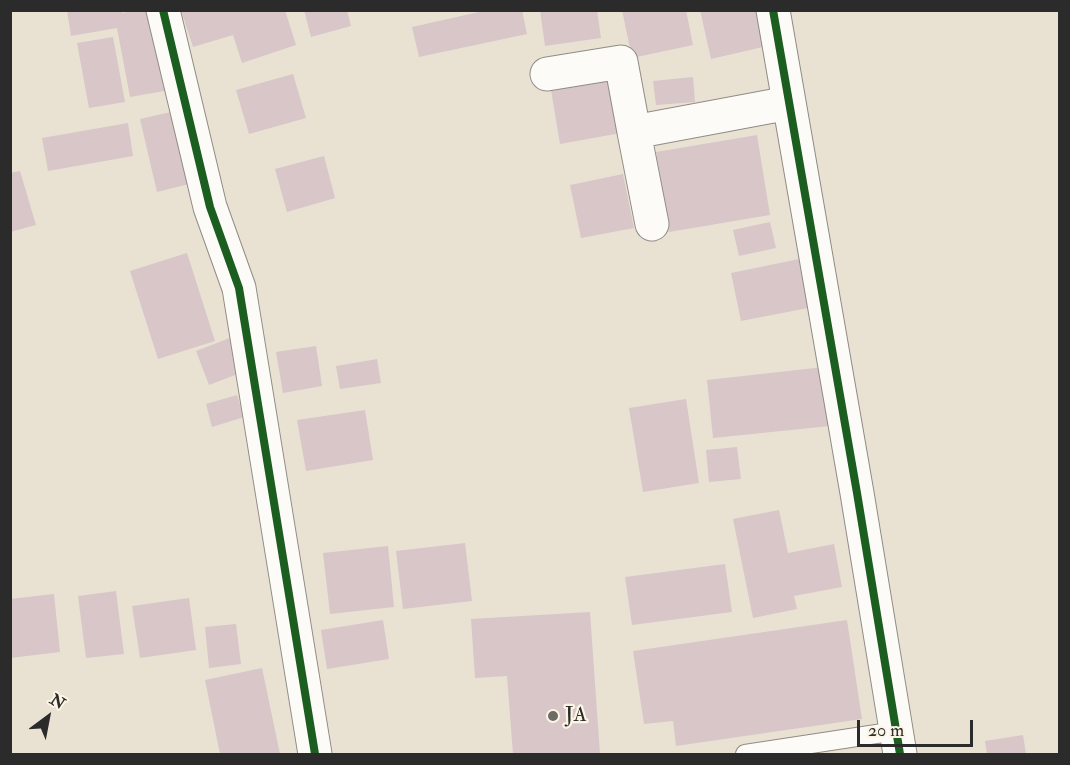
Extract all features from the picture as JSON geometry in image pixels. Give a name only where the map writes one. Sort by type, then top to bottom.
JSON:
[{"type":"street","points":[[163,10],[210,207],[239,288],[315,754]]},
{"type":"street","points":[[773,10],[898,743]]},
{"type":"street","points":[[547,74],[621,62],[652,224]]},
{"type":"street","points":[[634,132],[789,103]]},
{"type":"lane","points":[[745,754],[898,743]]},
{"type":"building","points":[[67,10],[122,10],[122,13],[156,10],[170,90],[130,97],[117,28],[71,36]]},
{"type":"building","points":[[181,10],[285,10],[296,45],[242,63],[233,35],[193,47]]},
{"type":"building","points":[[304,10],[347,10],[351,26],[311,37]]},
{"type":"building","points":[[488,10],[522,10],[527,34],[419,57],[412,27]]},
{"type":"building","points":[[540,10],[597,10],[601,38],[545,46]]},
{"type":"building","points":[[622,10],[686,10],[693,45],[632,58]]},
{"type":"building","points":[[700,10],[759,10],[767,46],[711,59]]},
{"type":"building","points":[[113,37],[125,102],[89,108],[77,43]]},
{"type":"building","points":[[293,74],[306,118],[249,134],[236,90]]},
{"type":"building","points":[[693,77],[695,102],[656,105],[653,81]]},
{"type":"building","points":[[612,80],[621,133],[560,144],[551,90]]},
{"type":"building","points":[[175,111],[193,183],[157,192],[140,119]]},
{"type":"building","points":[[128,123],[133,156],[48,171],[42,138]]},
{"type":"building","points":[[757,135],[770,215],[669,232],[656,152]]},
{"type":"building","points":[[324,156],[335,198],[287,212],[275,169]]},
{"type":"building","points":[[20,171],[36,225],[10,232],[10,173]]},
{"type":"building","points":[[623,174],[634,228],[581,238],[570,185]]},
{"type":"building","points":[[770,222],[776,248],[739,256],[733,230]]},
{"type":"building","points":[[187,253],[215,341],[158,359],[130,271]]},
{"type":"building","points":[[799,259],[808,308],[741,321],[731,273]]},
{"type":"building","points":[[235,336],[248,370],[209,385],[196,351]]},
{"type":"building","points":[[316,346],[322,386],[283,393],[276,352]]},
{"type":"building","points":[[377,359],[381,383],[340,389],[336,366]]},
{"type":"building","points":[[824,367],[830,426],[713,438],[707,380]]},
{"type":"building","points":[[237,395],[244,417],[212,427],[206,404]]},
{"type":"building","points":[[686,399],[699,483],[643,492],[629,408]]},
{"type":"building","points":[[365,410],[373,460],[306,471],[297,420]]},
{"type":"building","points":[[737,447],[741,479],[709,482],[706,450]]},
{"type":"building","points":[[779,510],[788,553],[834,544],[842,587],[794,596],[797,609],[753,618],[733,519]]},
{"type":"building","points":[[465,543],[472,601],[403,609],[396,551]]},
{"type":"building","points":[[388,546],[394,607],[330,614],[323,553]]},
{"type":"building","points":[[725,564],[732,612],[632,625],[625,577]]},
{"type":"building","points":[[116,591],[124,654],[86,658],[78,596]]},
{"type":"building","points":[[54,594],[60,652],[10,658],[10,599]]},
{"type":"building","points":[[189,598],[196,650],[140,658],[132,606]]},
{"type":"building","name":"JA","points":[[590,612],[600,754],[513,754],[507,676],[475,678],[471,619]]},
{"type":"building","points":[[383,620],[389,659],[327,669],[321,630]]},
{"type":"building","points":[[847,620],[862,719],[676,746],[673,721],[644,724],[633,651]]},
{"type":"building","points":[[236,624],[241,664],[209,668],[205,627]]},
{"type":"building","points":[[262,668],[280,754],[220,754],[205,680]]},
{"type":"building","points":[[1023,735],[1026,754],[987,754],[985,741]]},
{"type":"cycle path","points":[[163,10],[210,207],[239,288],[315,754]]},
{"type":"cycle path","points":[[773,10],[900,754]]},
{"type":"place","name":"JA","points":[[553,716]]}]
